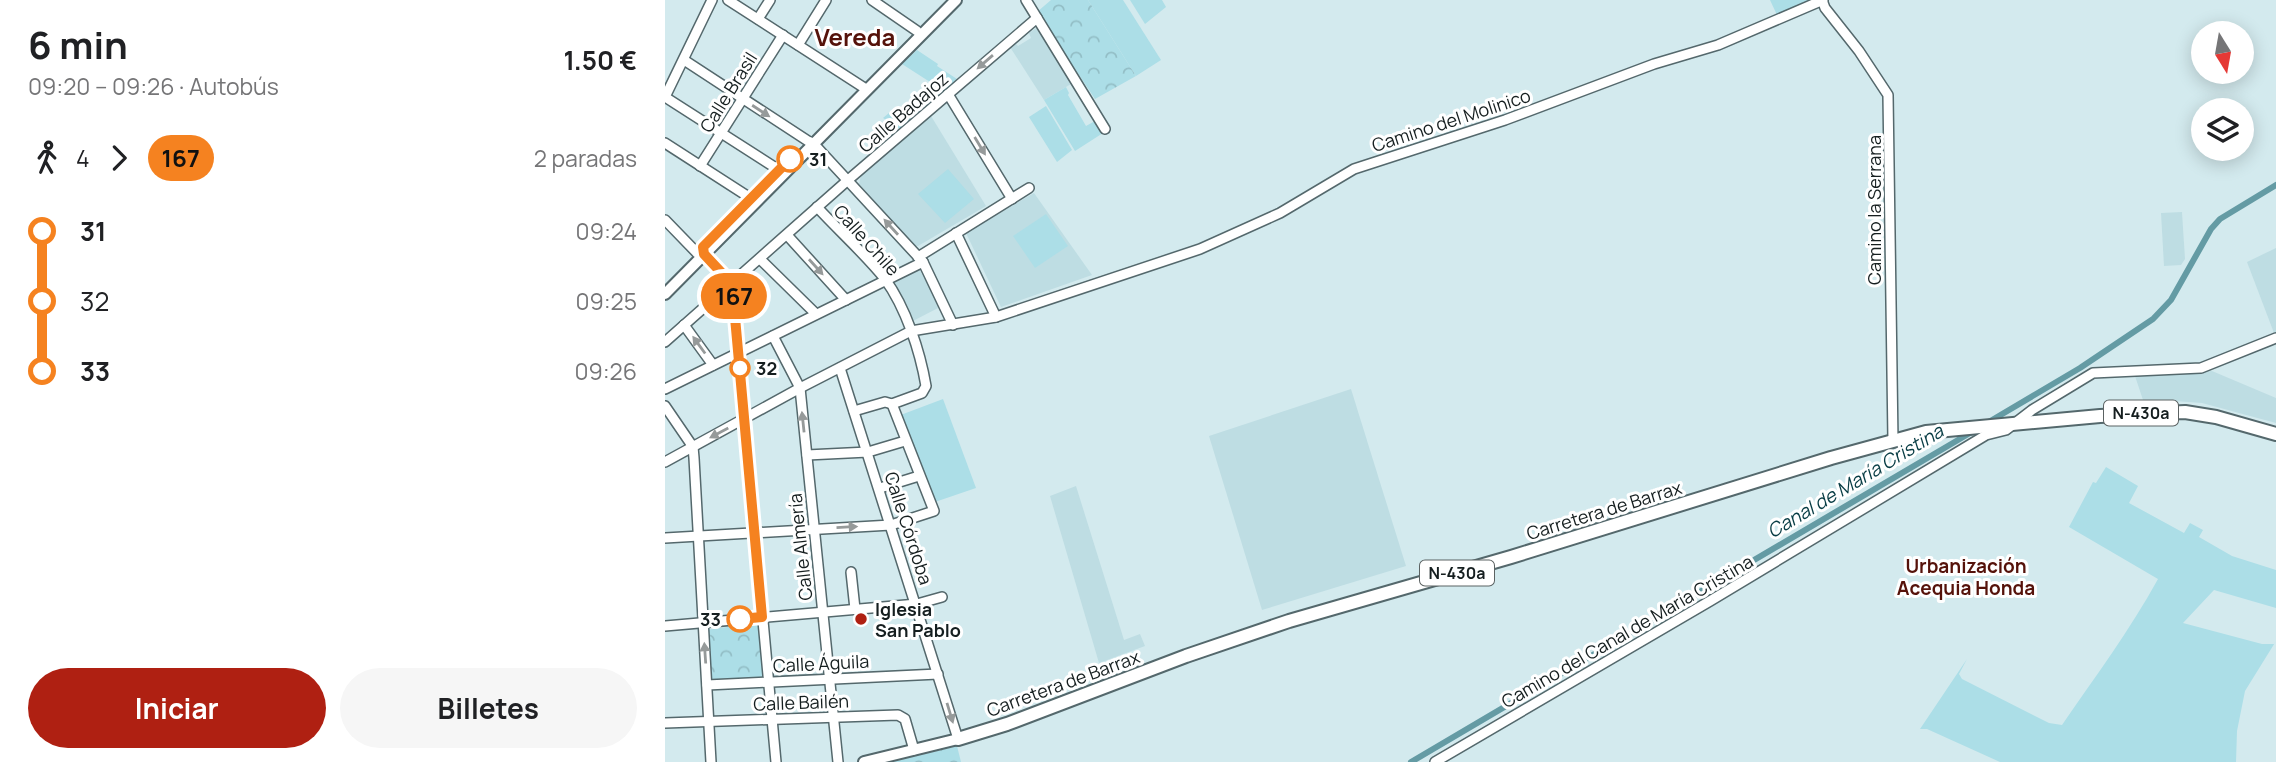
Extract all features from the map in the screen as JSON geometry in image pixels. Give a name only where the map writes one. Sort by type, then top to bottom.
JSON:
[{"type":"highway","name":"Carretera de Barrax","points":[[958,739],[1007,724],[1186,656],[1289,621],[1511,557],[1893,440],[1939,430],[2185,412],[2216,417],[2276,434]]},
{"type":"main road","points":[[864,88],[948,0]]},
{"type":"main road","points":[[665,286],[956,0]]},
{"type":"main road","points":[[753,200],[779,170],[810,142]]},
{"type":"main road","points":[[665,294],[701,251]]},
{"type":"main road","points":[[864,762],[958,739]]},
{"type":"street","points":[[712,0],[684,60],[669,78],[665,97],[779,170]]},
{"type":"street","points":[[728,0],[864,88]]},
{"type":"street","points":[[758,19],[771,0]]},
{"type":"street","points":[[797,45],[826,0]]},
{"type":"street","points":[[871,0],[917,31]]},
{"type":"street","points":[[1026,0],[1105,130]]},
{"type":"street","name":"Camino del Molinico","points":[[665,462],[911,331],[996,317],[1200,249],[1280,213],[1354,169],[1505,120],[1654,64],[1719,45],[1823,0]]},
{"type":"street","name":"Camino la Serrana","points":[[1823,0],[1825,8],[1888,95],[1893,440]]},
{"type":"street","name":"Calle Badajoz","points":[[665,342],[1037,18]]},
{"type":"street","name":"Calle Brasil","points":[[700,166],[783,35]]},
{"type":"street","points":[[684,60],[810,142],[920,259],[953,325]]},
{"type":"street","points":[[949,94],[1012,199]]},
{"type":"street","points":[[665,144],[753,200]]},
{"type":"street","points":[[665,389],[885,280],[1030,188]]},
{"type":"street","name":"Calle Chile","points":[[817,207],[885,280],[911,331],[921,358],[926,386],[922,393],[892,404]]},
{"type":"street","points":[[665,220],[701,251],[732,284],[776,762]]},
{"type":"street","points":[[956,233],[996,317]]},
{"type":"street","points":[[787,235],[846,300]]},
{"type":"street","points":[[760,259],[816,314]]},
{"type":"street","points":[[684,325],[713,365]]},
{"type":"street","name":"Calle Almería","points":[[773,336],[800,388],[838,762]]},
{"type":"street","name":"Camino del Canal de María Cristina","points":[[1435,762],[1986,435],[2006,430],[2010,424],[2093,373],[2201,368],[2276,338]]},
{"type":"street","name":"Calle Córdoba","points":[[840,368],[958,739]]},
{"type":"street","points":[[665,538],[891,525],[934,511],[892,404],[885,402],[853,411]]},
{"type":"street","points":[[665,406],[693,447],[711,762]]},
{"type":"street","points":[[807,455],[868,452],[905,441]]},
{"type":"street","points":[[880,488],[919,476]]},
{"type":"street","points":[[852,572],[855,609]]},
{"type":"street","points":[[665,626],[917,604],[941,597]]},
{"type":"street","name":"Calle Águila","points":[[707,685],[938,674]]},
{"type":"street","name":"Calle Bailén","points":[[665,723],[903,716],[914,750]]},
{"type":"shaded area","points":[[1036,28],[1071,84],[1044,100],[1010,47],[1014,42],[1018,46],[1031,38],[1029,33]]},
{"type":"shaded area","points":[[931,116],[986,206],[918,246],[913,246],[859,184],[861,175]]},
{"type":"shaded area","points":[[1034,193],[1092,275],[1001,307],[966,233]]},
{"type":"shaded area","points":[[2182,212],[2185,259],[2181,265],[2164,266],[2161,213]]},
{"type":"shaded area","points":[[2276,248],[2276,332],[2274,333],[2247,262]]},
{"type":"shaded area","points":[[919,269],[940,307],[911,322],[891,284]]},
{"type":"shaded area","points":[[2212,371],[2276,398],[2276,423],[2202,403],[2144,403],[2135,376]]},
{"type":"shaded area","points":[[1351,389],[1406,566],[1262,610],[1209,436]]},
{"type":"shaded area","points":[[1076,486],[1124,640],[1140,634],[1145,646],[1099,663],[1050,496]]},
{"type":"green space","points":[[1051,0],[1088,0],[1136,76],[1095,99],[1037,12]]},
{"type":"green space","points":[[1088,0],[1123,0],[1161,60],[1136,76]]},
{"type":"green space","points":[[1130,0],[1162,0],[1166,7],[1145,24]]},
{"type":"green space","points":[[1770,0],[1815,0],[1777,15]]},
{"type":"green space","points":[[917,50],[957,79],[944,91],[902,64]]},
{"type":"green space","points":[[1066,87],[1086,126],[1095,121],[1103,133],[1075,151],[1044,100]]},
{"type":"green space","points":[[1046,106],[1072,150],[1057,162],[1029,117]]},
{"type":"green space","points":[[896,107],[912,119],[900,129],[883,118]]},
{"type":"green space","points":[[948,169],[974,199],[945,223],[918,194]]},
{"type":"green space","points":[[1046,214],[1068,246],[1035,268],[1013,236]]},
{"type":"green space","points":[[943,399],[976,488],[932,503],[898,416]]},
{"type":"green space","points":[[2106,467],[2138,486],[2129,503],[2184,533],[2190,523],[2203,530],[2199,537],[2232,556],[2276,570],[2276,608],[2214,590],[2183,623],[2262,644],[2274,644],[2276,641],[2245,691],[2237,731],[2236,762],[2000,762],[1927,729],[1920,729],[1967,659],[1959,674],[1962,679],[2049,723],[2062,725],[2124,635],[2158,579],[2069,527],[2093,482],[2096,483]]},
{"type":"green space","points":[[759,624],[764,678],[710,680],[706,630]]},
{"type":"green space","points":[[957,746],[961,762],[891,762]]},
{"type":"waterway","name":"Canal de María Cristina","points":[[1987,423],[2080,368],[2153,319],[2171,300],[2211,229],[2220,219],[2276,185]]},
{"type":"waterway","name":"Canal de María Cristina","points":[[1411,762],[1975,430]]},
{"type":"bus line","name":"167","points":[[740,619],[762,617],[732,284],[704,254],[703,247],[790,159]]},
{"type":"place","name":"31","points":[[790,159]]},
{"type":"place","name":"32","points":[[740,368]]},
{"type":"place","name":"33","points":[[740,619]]},
{"type":"place","name":"Iglesia San Pablo","points":[[861,619]]},
{"type":"district","name":"Vereda","points":[[855,36]]},
{"type":"district","name":"Urbanización Acequia Honda","points":[[1966,577]]}]
